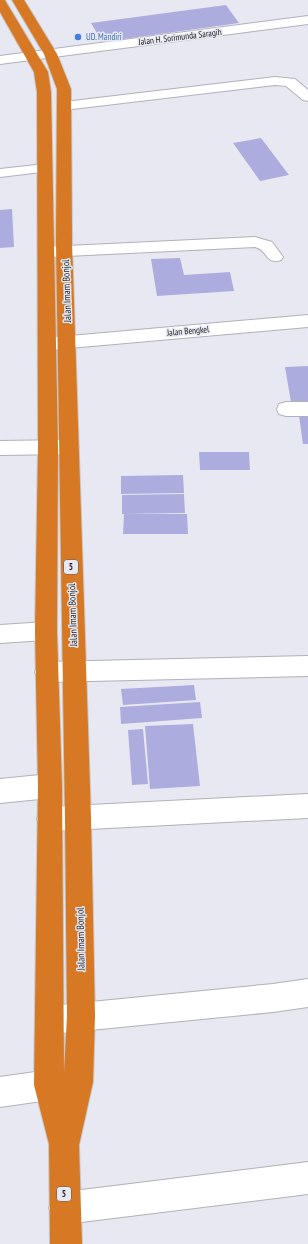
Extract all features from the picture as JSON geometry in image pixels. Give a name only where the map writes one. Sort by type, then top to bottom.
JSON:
[{"type":"highway","name":"Jalan Imam Bonjol","points":[[18,0],[41,54],[40,72],[55,169],[55,252],[46,344],[48,447],[46,672],[50,786],[50,1020],[48,1085],[64,1145]]},
{"type":"highway","name":"Jalan Imam Bonjol","points":[[0,2],[62,79],[64,89],[64,106],[55,169]]},
{"type":"highway","name":"Jalan Imam Bonjol","points":[[55,252],[68,342],[81,1016],[78,1082],[64,1145],[66,1244]]},
{"type":"street","name":"Jalan H. Sorimunda Saragih","points":[[0,60],[308,20]]},
{"type":"street","points":[[64,106],[275,81],[290,82],[308,97]]},
{"type":"street","points":[[0,174],[55,169]]},
{"type":"street","points":[[55,252],[255,242],[266,244],[275,257]]},
{"type":"street","name":"Jalan Bengkel","points":[[46,344],[308,321]]},
{"type":"street","points":[[286,409],[308,409]]},
{"type":"street","points":[[0,448],[70,447]]},
{"type":"street","points":[[0,634],[46,631]]},
{"type":"street","points":[[46,672],[74,670],[308,666]]},
{"type":"street","points":[[0,791],[50,786]]},
{"type":"street","points":[[50,819],[308,806]]},
{"type":"street","points":[[50,1020],[273,998],[308,993]]},
{"type":"street","points":[[0,1092],[48,1085]]},
{"type":"street","points":[[65,1208],[308,1178]]},
{"type":"building","points":[[226,5],[239,23],[102,42],[91,23]]},
{"type":"building","points":[[261,138],[289,175],[260,181],[233,143]]},
{"type":"building","points":[[12,209],[14,247],[0,248],[0,210]]},
{"type":"building","points":[[180,258],[184,275],[230,272],[234,291],[157,296],[151,259]]},
{"type":"building","points":[[308,366],[308,402],[291,402],[285,367]]},
{"type":"building","points":[[308,415],[308,444],[303,444],[299,416]]},
{"type":"building","points":[[199,452],[249,452],[250,470],[200,470]]},
{"type":"building","points":[[183,475],[184,493],[121,494],[121,476]]},
{"type":"building","points":[[184,494],[185,513],[122,514],[122,495]]},
{"type":"building","points":[[124,514],[187,514],[188,534],[123,534]]},
{"type":"building","points":[[194,685],[196,700],[123,705],[121,689]]},
{"type":"building","points":[[200,702],[202,718],[121,724],[120,707]]},
{"type":"building","points":[[193,724],[200,786],[150,789],[145,726]]},
{"type":"building","points":[[143,729],[148,784],[132,785],[128,730]]},
{"type":"place","name":"UD. Mandiri","points":[[78,37]]}]
